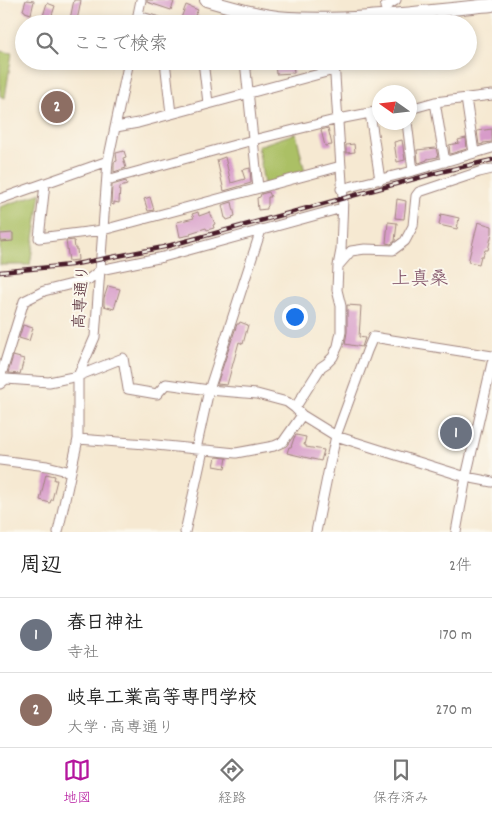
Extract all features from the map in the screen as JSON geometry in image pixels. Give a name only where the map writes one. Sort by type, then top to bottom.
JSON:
[{"type":"highway","points":[[206,0],[237,5],[245,3],[316,15]]},
{"type":"highway","points":[[344,15],[390,3],[465,0]]},
{"type":"highway","points":[[369,15],[492,5]]},
{"type":"street","points":[[138,15],[141,0]]},
{"type":"street","name":"高専通り","points":[[58,532],[78,439],[78,376],[95,337],[108,160],[127,70]]},
{"type":"street","points":[[166,70],[170,114]]},
{"type":"street","points":[[204,70],[208,103]]},
{"type":"street","points":[[246,70],[258,188]]},
{"type":"street","points":[[116,127],[138,123],[277,86],[323,70]]},
{"type":"street","points":[[78,439],[236,453],[274,446],[283,442],[321,367],[333,357],[341,332],[342,306],[337,290],[343,198],[334,70]]},
{"type":"street","points":[[417,107],[435,102],[492,95]]},
{"type":"street","points":[[466,98],[474,153]]},
{"type":"street","points":[[435,102],[444,162]]},
{"type":"street","points":[[107,180],[253,140],[372,113]]},
{"type":"street","points":[[376,130],[380,180]]},
{"type":"street","points":[[408,130],[414,171]]},
{"type":"street","points":[[341,189],[414,171],[492,148]]},
{"type":"street","points":[[0,199],[108,160]]},
{"type":"street","points":[[45,184],[38,238],[102,230],[341,166]]},
{"type":"street","points":[[338,266],[351,251],[364,249],[393,250],[405,241],[412,226],[416,196],[419,192],[492,169]]},
{"type":"street","points":[[0,378],[24,301],[44,291],[88,280],[100,270],[162,257],[342,208]]},
{"type":"street","points":[[186,532],[209,390],[261,230]]},
{"type":"street","points":[[316,532],[336,436],[373,337],[492,356]]},
{"type":"street","points":[[0,384],[6,379],[49,382],[78,376],[123,358],[128,389],[157,394],[166,384],[256,394],[287,402],[298,412],[336,436],[466,477],[492,482]]},
{"type":"street","points":[[456,532],[466,477],[492,363]]},
{"type":"street","points":[[0,460],[47,466],[71,472]]},
{"type":"green space","points":[[0,51],[12,53],[5,98],[0,96]]},
{"type":"green space","points":[[296,133],[305,172],[264,185],[258,146]]},
{"type":"green space","points":[[41,193],[30,265],[0,265],[0,207]]},
{"type":"building","points":[[26,0],[34,1],[31,14],[23,10]]},
{"type":"building","points":[[74,0],[81,0],[78,15],[71,15]]},
{"type":"building","points":[[147,0],[174,2],[171,10],[147,2]]},
{"type":"building","points":[[47,3],[55,6],[52,15],[43,15]]},
{"type":"building","points":[[186,5],[198,10],[195,15],[182,15]]},
{"type":"building","points":[[276,70],[294,70],[294,73],[276,74]]},
{"type":"building","points":[[328,128],[332,145],[325,146],[321,130]]},
{"type":"building","points":[[492,129],[492,142],[479,145],[477,131]]},
{"type":"building","points":[[466,138],[467,149],[450,154],[449,145],[459,143],[458,140]]},
{"type":"building","points":[[402,140],[405,160],[397,162],[394,142]]},
{"type":"building","points":[[354,144],[355,152],[346,153],[346,145]]},
{"type":"building","points":[[436,148],[438,157],[418,162],[417,150]]},
{"type":"building","points":[[124,151],[126,157],[123,158],[126,168],[114,172],[114,162],[117,161],[116,153]]},
{"type":"building","points":[[225,157],[231,183],[245,179],[242,170],[250,168],[251,183],[224,191],[217,160]]},
{"type":"building","points":[[126,181],[127,185],[120,187],[119,203],[114,202],[114,205],[111,204],[112,185]]},
{"type":"building","points":[[269,192],[271,197],[268,197],[267,209],[258,210],[257,198],[261,194]]},
{"type":"building","points":[[150,197],[154,210],[148,211],[144,199]]},
{"type":"building","points":[[397,199],[406,201],[404,219],[395,218]]},
{"type":"building","points":[[232,202],[235,216],[227,220],[222,205]]},
{"type":"building","points":[[198,212],[199,216],[210,212],[215,224],[213,225],[214,228],[207,230],[206,228],[190,233],[191,235],[180,237],[177,222],[194,218],[192,214]]},
{"type":"building","points":[[441,214],[459,218],[457,229],[439,225]]},
{"type":"building","points":[[388,222],[397,223],[395,241],[391,244],[386,243]]},
{"type":"building","points":[[478,222],[492,226],[488,250],[485,250],[483,256],[481,256],[479,264],[468,262]]},
{"type":"building","points":[[13,233],[13,241],[1,242],[0,234]]},
{"type":"building","points":[[74,240],[78,260],[69,261],[66,241]]},
{"type":"building","points":[[108,286],[120,289],[114,309],[104,306],[104,298]]},
{"type":"building","points":[[347,305],[361,306],[359,337],[365,338],[362,347],[345,344]]},
{"type":"building","points":[[240,322],[248,325],[243,344],[239,342],[227,385],[217,384],[237,324]]},
{"type":"building","points":[[23,325],[33,328],[29,341],[19,338]]},
{"type":"building","points":[[13,356],[24,359],[20,374],[8,373]]},
{"type":"building","points":[[296,435],[306,437],[304,445],[306,447],[324,450],[321,461],[287,453]]},
{"type":"building","points":[[216,457],[227,458],[225,468],[214,466]]},
{"type":"building","points":[[46,474],[55,476],[54,480],[57,480],[50,503],[40,500]]},
{"type":"railway","points":[[0,272],[71,265],[164,247],[440,172],[492,160]]},
{"type":"place","name":"岐阜工業高等専門学校","points":[[57,107]]},
{"type":"place","name":"春日神社","points":[[456,433]]},
{"type":"district","name":"上真桑","points":[[420,280]]}]
